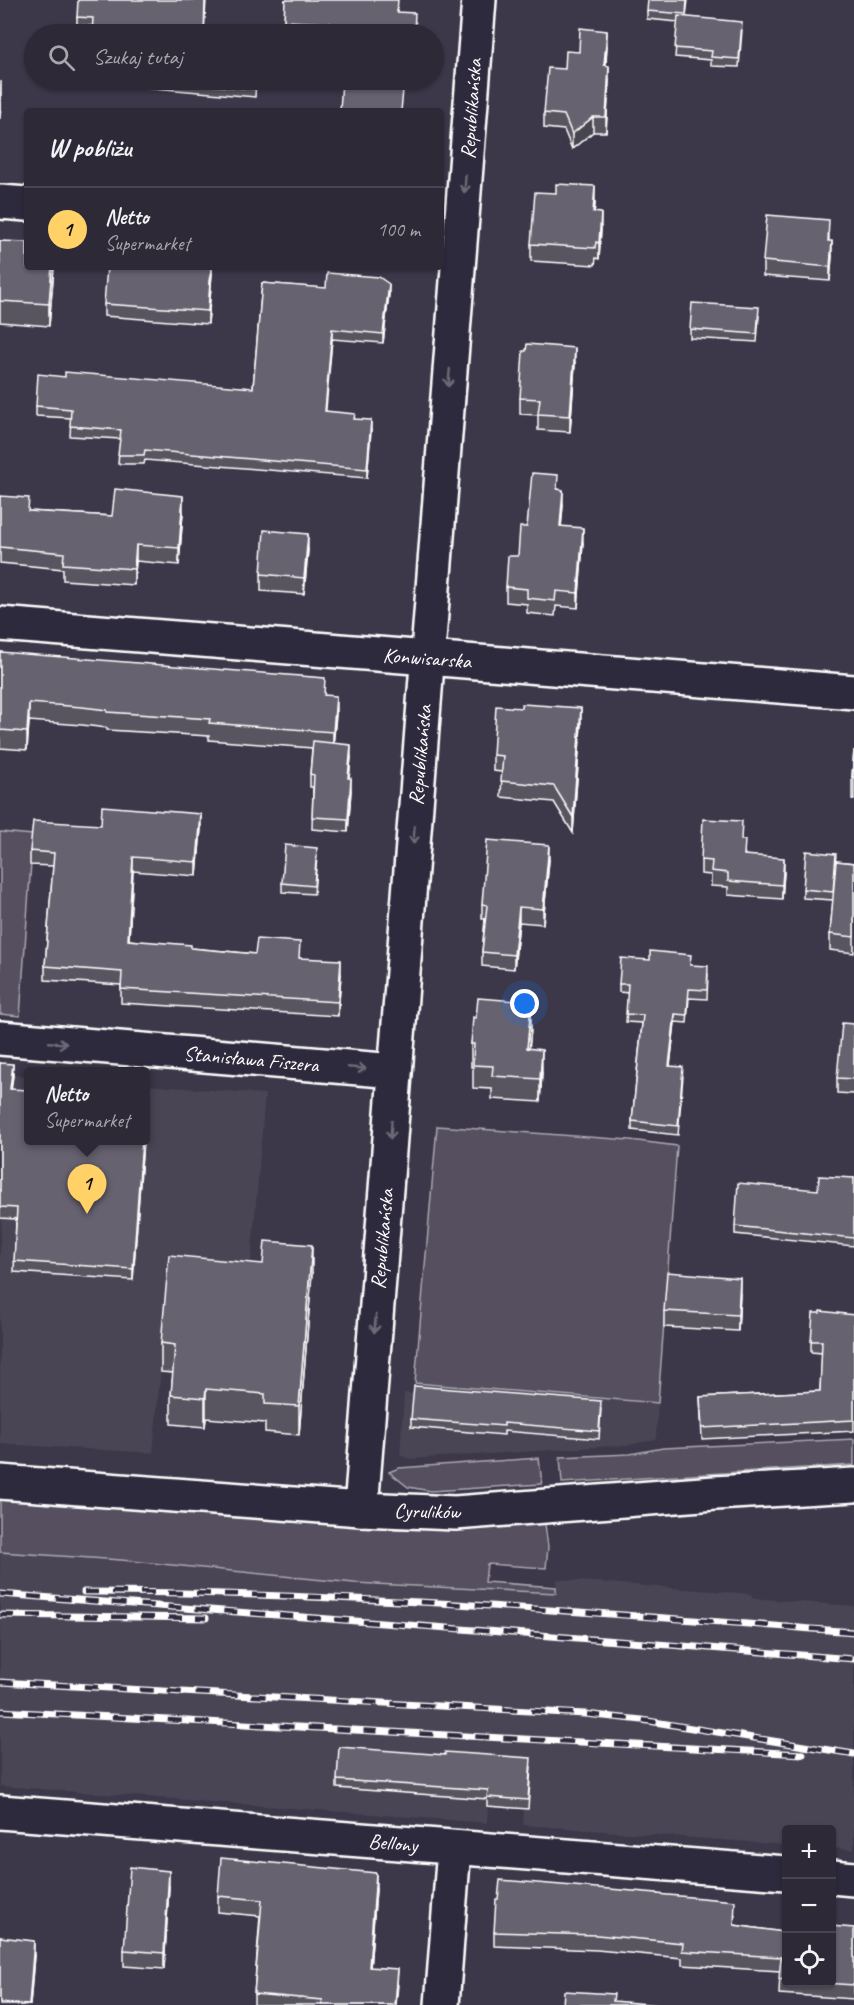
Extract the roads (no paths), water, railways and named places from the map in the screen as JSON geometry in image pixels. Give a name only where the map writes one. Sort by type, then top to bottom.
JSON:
[{"type":"street","name":"Republikańska","points":[[361,1509],[428,658],[451,241],[479,0]]},
{"type":"street","points":[[0,202],[24,204]]},
{"type":"street","name":"Konwisarska","points":[[0,624],[854,692]]},
{"type":"street","name":"Stanisława Fiszera","points":[[0,1038],[395,1071]]},
{"type":"street","name":"Cyrulików","points":[[0,1482],[361,1509],[455,1513],[854,1485]]},
{"type":"street","name":"Bellony","points":[[0,1812],[782,1874]]},
{"type":"street","points":[[442,2005],[454,1848]]},
{"type":"street","points":[[836,1877],[854,1879]]},
{"type":"railway","points":[[84,1592],[373,1600],[854,1632]]},
{"type":"railway","points":[[0,1594],[854,1659]]},
{"type":"railway","points":[[0,1615],[206,1618]]},
{"type":"railway","points":[[0,1682],[585,1714],[642,1720],[854,1754]]},
{"type":"railway","points":[[0,1711],[803,1754]]},
{"type":"place","name":"Netto","points":[[87,1214]]}]
